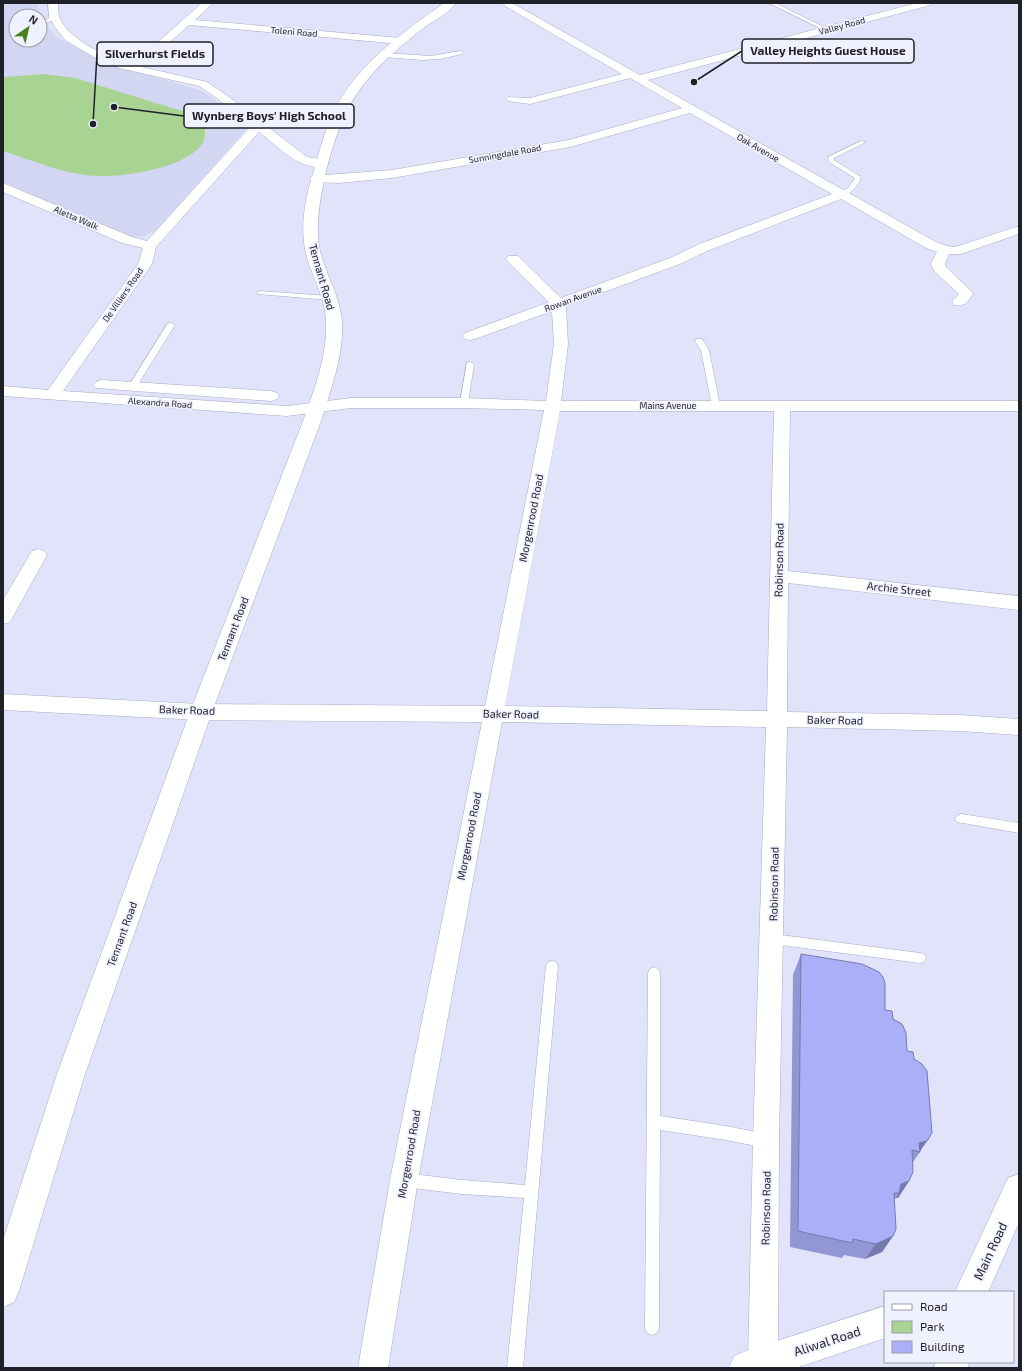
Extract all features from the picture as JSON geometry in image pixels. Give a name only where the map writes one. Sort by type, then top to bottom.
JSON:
[{"type":"main road","name":"Tennant Road","points":[[3,1290],[71,1074],[201,712],[317,408],[328,369],[334,330],[332,307],[314,256],[311,240],[312,202],[319,171],[346,99],[362,77],[401,41],[451,3]]},
{"type":"main road","name":"Main Road","points":[[972,1291],[1015,1206]]},
{"type":"main road","name":"Aliwal Road","points":[[755,1365],[884,1322]]},
{"type":"street","points":[[134,69],[208,3]]},
{"type":"street","name":"Oak Avenue","points":[[505,3],[840,195],[931,245],[945,250],[962,250],[1019,230]]},
{"type":"street","name":"Valley Road","points":[[512,99],[530,101],[635,77],[828,30],[928,3]]},
{"type":"street","name":"Sunningdale Road","points":[[53,10],[60,27],[69,38],[98,55],[134,69],[203,84],[221,96],[302,160],[309,162],[319,171],[339,179],[392,174],[564,144],[690,109]]},
{"type":"street","name":"Toleni Road","points":[[186,22],[401,41]]},
{"type":"street","name":"De Villiers Road","points":[[58,388],[145,264],[150,246],[258,126]]},
{"type":"street","name":"Aletta Walk","points":[[3,187],[127,240],[150,246]]},
{"type":"street","name":"Rowan Avenue","points":[[470,336],[675,261],[702,248],[840,195]]},
{"type":"street","name":"Rowan Avenue","points":[[675,261],[712,254],[855,203]]},
{"type":"street","points":[[1003,236],[1019,244]]},
{"type":"street","points":[[945,250],[938,264],[940,269],[966,293],[964,298],[959,302]]},
{"type":"street","points":[[513,259],[559,304]]},
{"type":"street","name":"Morgenrood Road","points":[[373,1368],[404,1180],[552,406],[561,344],[559,304]]},
{"type":"street","points":[[102,392],[132,387],[216,399],[271,396]]},
{"type":"street","points":[[124,400],[132,387]]},
{"type":"street","name":"Alexandra Road","points":[[3,391],[58,388],[102,392],[124,400],[216,399],[287,411],[317,408]]},
{"type":"street","name":"Mains Avenue","points":[[317,408],[344,403],[464,403],[552,406],[1019,406]]},
{"type":"street","name":"Robinson Road","points":[[755,1365],[766,1141],[772,940],[782,406]]},
{"type":"street","points":[[3,618],[38,555]]},
{"type":"street","name":"Archie Street","points":[[779,576],[1019,603]]},
{"type":"street","name":"Baker Road","points":[[3,702],[201,712],[493,714],[777,719],[960,723],[1019,727]]},
{"type":"lane","points":[[771,3],[828,30]]},
{"type":"lane","points":[[48,21],[50,20],[53,10]]},
{"type":"lane","points":[[385,55],[426,59],[442,58],[460,53]]},
{"type":"lane","points":[[840,195],[852,190],[857,184],[858,177],[831,161],[831,157],[863,142]]},
{"type":"lane","points":[[260,293],[329,298]]},
{"type":"lane","points":[[132,387],[171,325]]},
{"type":"lane","points":[[698,341],[705,350],[716,406]]},
{"type":"lane","points":[[464,403],[470,364]]},
{"type":"lane","points":[[961,819],[1019,828]]},
{"type":"lane","points":[[772,940],[920,958]]},
{"type":"lane","points":[[515,1368],[552,966]]},
{"type":"lane","points":[[652,1328],[654,973]]},
{"type":"lane","points":[[653,1122],[726,1133],[766,1141]]},
{"type":"lane","points":[[404,1180],[462,1187],[531,1192]]},
{"type":"shaded area","points":[[3,3],[37,3],[40,8],[8,8],[8,48],[48,48],[48,27],[56,37],[92,56],[119,67],[201,90],[250,125],[155,231],[144,236],[131,237],[3,182]]},
{"type":"green space","points":[[44,74],[75,78],[190,114],[198,119],[204,126],[205,135],[201,145],[192,154],[163,167],[131,174],[106,176],[93,176],[67,171],[3,151],[3,77]]},
{"type":"building","points":[[801,954],[862,964],[879,972],[885,983],[885,1010],[892,1011],[893,1019],[902,1024],[906,1033],[907,1051],[913,1052],[914,1059],[922,1064],[927,1071],[932,1133],[927,1141],[919,1143],[920,1152],[912,1150],[913,1172],[909,1181],[901,1184],[899,1193],[894,1193],[896,1229],[893,1236],[876,1244],[853,1239],[852,1243],[798,1231]]},
{"type":"place","name":"Valley Heights Guest House","points":[[694,82]]},
{"type":"place","name":"Wynberg Boys' High School","points":[[114,107]]},
{"type":"place","name":"Silverhurst Fields","points":[[93,124]]}]
